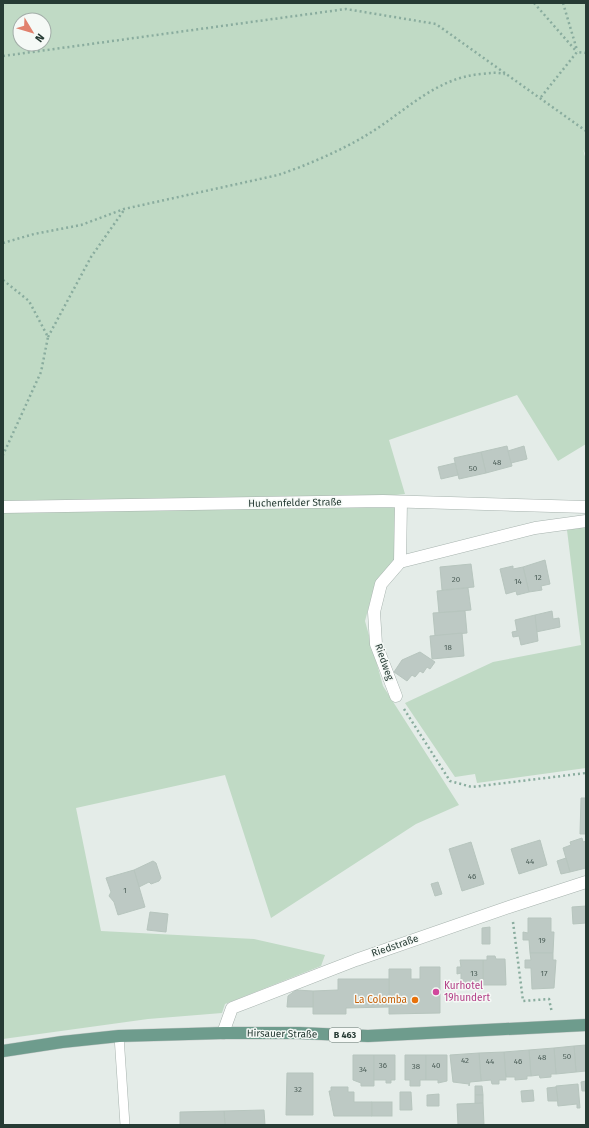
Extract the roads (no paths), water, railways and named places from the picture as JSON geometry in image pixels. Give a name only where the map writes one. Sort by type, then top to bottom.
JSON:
[{"type":"main road","name":"Hirsauer Straße","points":[[3,1051],[62,1042],[119,1036],[223,1033],[299,1033],[368,1036],[554,1028],[586,1025]]},
{"type":"street","name":"Huchenfelder Straße","points":[[3,507],[401,502],[586,507]]},
{"type":"street","points":[[401,502],[400,562],[535,528],[586,521]]},
{"type":"street","name":"Riedweg","points":[[396,696],[376,644],[374,612],[381,584],[400,562]]},
{"type":"street","name":"Riedstraße","points":[[223,1033],[232,1008],[356,960],[586,882]]},
{"type":"lane","points":[[119,1036],[125,1125]]},
{"type":"place","name":"Kurhotel 19hundert","points":[[436,992]]},
{"type":"place","name":"La Colomba","points":[[415,1000]]}]
